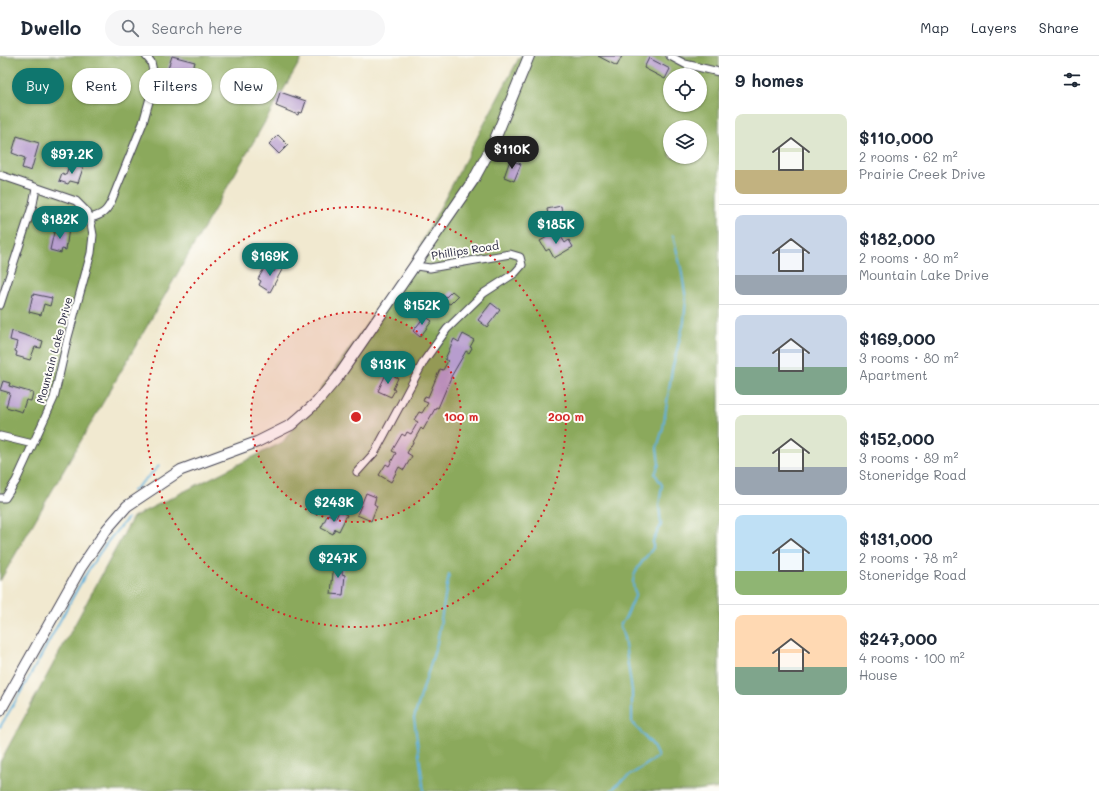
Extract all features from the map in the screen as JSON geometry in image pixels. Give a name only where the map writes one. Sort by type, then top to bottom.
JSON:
[{"type":"main road","points":[[0,711],[80,569],[107,529],[127,506],[181,470],[257,442],[291,425],[317,402],[338,377],[416,266],[474,179],[493,144],[529,56]]},
{"type":"street","points":[[0,175],[76,201],[88,212],[90,218],[100,216],[106,211],[112,202],[143,123],[155,80],[151,62],[146,56]]},
{"type":"street","points":[[670,56],[686,64],[719,72]]},
{"type":"street","points":[[0,305],[33,204],[36,188]]},
{"type":"street","name":"Mountain Lake Drive","points":[[0,498],[5,498],[16,481],[54,398],[62,370],[68,337],[91,253],[93,235],[90,218]]},
{"type":"street","name":"Phillips Road","points":[[357,472],[375,452],[435,344],[470,304],[484,292],[515,274],[522,265],[520,257],[510,254],[430,268],[416,266]]},
{"type":"street","points":[[0,436],[33,444]]},
{"type":"green space","points":[[0,56],[303,56],[277,101],[277,68],[220,68],[220,104],[275,104],[0,581]]},
{"type":"green space","points":[[520,56],[719,56],[719,788],[695,791],[0,791],[0,762],[133,517],[283,442],[413,259]]},
{"type":"building","points":[[172,56],[195,62],[194,68],[168,68]]},
{"type":"building","points":[[598,56],[622,56],[617,66]]},
{"type":"building","points":[[649,58],[668,68],[663,68],[663,78],[644,68]]},
{"type":"building","points":[[280,92],[306,101],[302,113],[299,112],[298,115],[276,106]]},
{"type":"building","points":[[278,135],[288,145],[279,154],[269,144]]},
{"type":"building","points":[[17,136],[39,143],[31,171],[22,168],[25,158],[12,153]]},
{"type":"building","points":[[510,160],[521,164],[514,181],[504,177]]},
{"type":"building","points":[[73,165],[83,168],[78,183],[70,181],[68,184],[59,181],[62,173],[66,175],[68,168],[72,170]]},
{"type":"building","points":[[561,206],[563,218],[549,220],[547,209]]},
{"type":"building","points":[[62,226],[69,228],[66,250],[62,249],[61,253],[50,250],[54,232],[60,234]]},
{"type":"building","points":[[556,232],[565,243],[569,240],[573,247],[554,258],[549,249],[546,251],[540,241]]},
{"type":"building","points":[[279,263],[284,266],[270,292],[259,285],[261,281],[258,279],[265,267],[274,272]]},
{"type":"building","points":[[452,291],[458,296],[450,304],[448,303],[438,314],[430,307],[442,294],[446,297]]},
{"type":"building","points":[[33,294],[52,298],[50,306],[44,304],[41,315],[29,312]]},
{"type":"building","points":[[491,303],[500,310],[487,327],[478,320]]},
{"type":"building","points":[[425,316],[432,321],[420,337],[413,331]]},
{"type":"building","points":[[12,331],[43,341],[41,348],[35,347],[30,360],[16,356],[17,352],[15,351],[17,342],[10,340]]},
{"type":"building","points":[[463,334],[474,340],[470,347],[472,348],[469,353],[466,351],[452,375],[438,408],[436,407],[423,430],[421,428],[407,453],[412,456],[404,470],[399,467],[391,482],[379,475],[386,464],[389,466],[396,453],[392,451],[402,434],[405,436],[407,432],[411,434],[418,422],[414,420],[419,412],[422,413],[428,403],[423,401],[425,396],[428,397],[440,369],[443,370],[448,361],[445,359],[454,339],[459,342]]},
{"type":"building","points":[[387,372],[398,378],[393,389],[395,390],[391,397],[378,391]]},
{"type":"building","points":[[3,381],[10,383],[9,386],[33,393],[31,401],[26,400],[22,412],[6,407],[10,393],[0,390]]},
{"type":"building","points":[[366,493],[376,497],[374,504],[377,506],[371,521],[357,515]]},
{"type":"building","points":[[339,511],[347,515],[339,531],[335,529],[333,534],[321,528],[328,514],[336,518]]},
{"type":"building","points":[[334,561],[343,561],[342,574],[345,575],[343,595],[331,594]]},
{"type":"waterway","points":[[611,791],[621,781],[658,757],[652,744],[632,723],[632,691],[624,638],[620,625],[626,617],[636,594],[633,587],[634,575],[653,548],[653,541],[661,525],[659,505],[662,485],[655,474],[659,464],[657,448],[663,428],[672,370],[684,322],[686,299],[681,268],[673,236]]},
{"type":"waterway","points":[[133,491],[159,466]]},
{"type":"waterway","points":[[0,727],[28,680],[87,572],[106,544],[128,518]]},
{"type":"waterway","points":[[424,791],[414,718],[437,643],[449,574]]}]
